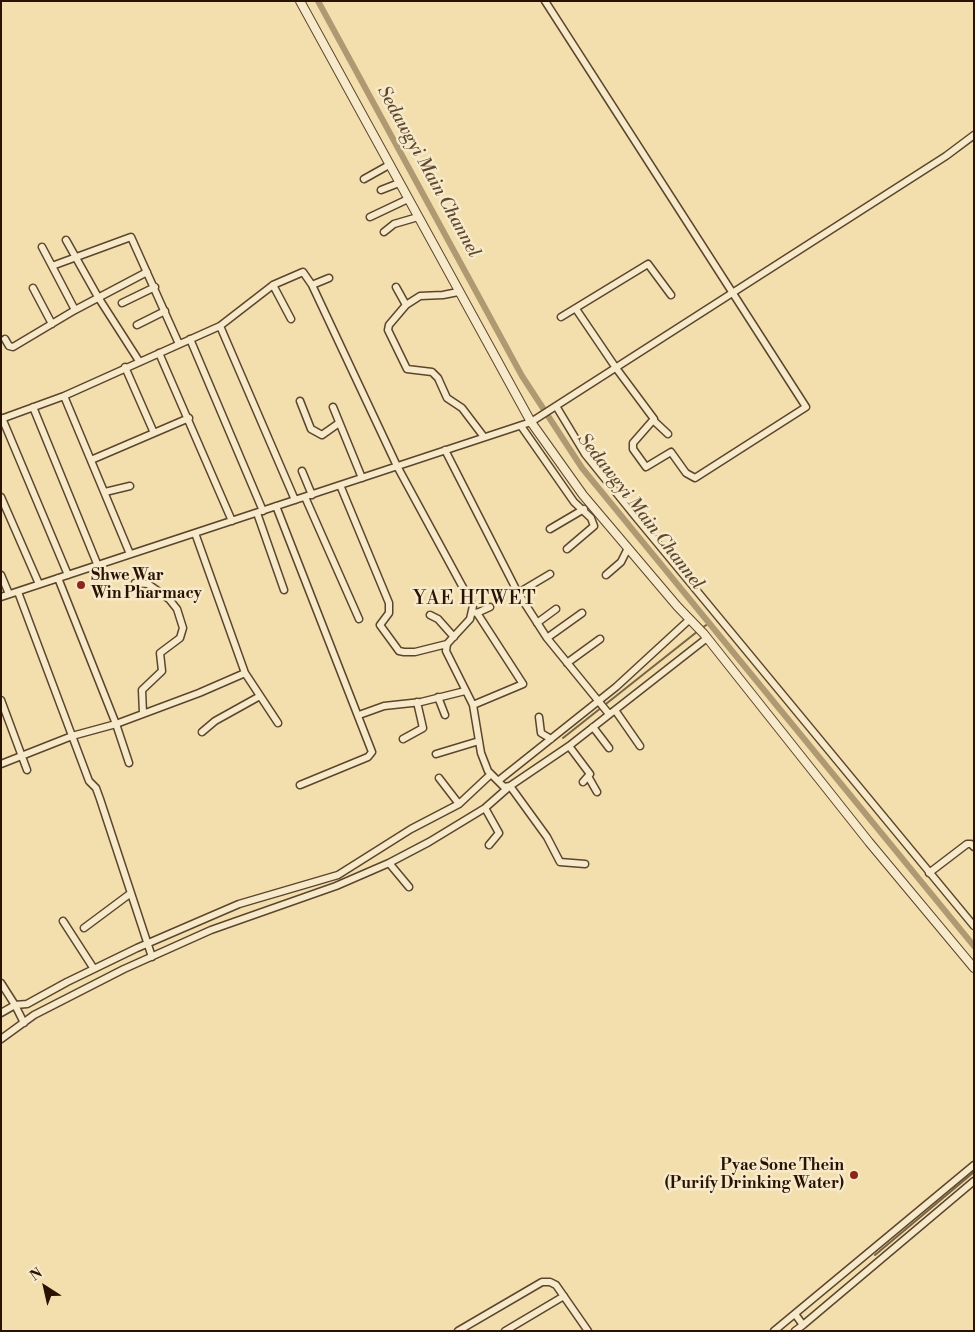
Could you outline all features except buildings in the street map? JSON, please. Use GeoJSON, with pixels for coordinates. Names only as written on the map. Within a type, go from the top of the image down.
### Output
{"type":"FeatureCollection","features":[{"type":"Feature","properties":{"kind":"street"},"geometry":{"type":"LineString","coordinates":[[300,1],[458,292],[534,420],[583,495],[706,636],[974,968]]}},
{"type":"Feature","properties":{"kind":"street"},"geometry":{"type":"LineString","coordinates":[[545,1],[806,407],[694,478],[686,472],[671,452],[648,467],[633,449],[632,443],[653,420]]}},
{"type":"Feature","properties":{"kind":"street"},"geometry":{"type":"LineString","coordinates":[[1,597],[521,426],[534,420],[946,156],[974,135]]}},
{"type":"Feature","properties":{"kind":"street"},"geometry":{"type":"LineString","coordinates":[[364,179],[390,166]]}},
{"type":"Feature","properties":{"kind":"street"},"geometry":{"type":"LineString","coordinates":[[381,190],[399,183]]}},
{"type":"Feature","properties":{"kind":"street"},"geometry":{"type":"LineString","coordinates":[[370,217],[408,199]]}},
{"type":"Feature","properties":{"kind":"street"},"geometry":{"type":"LineString","coordinates":[[384,232],[394,224],[418,217]]}},
{"type":"Feature","properties":{"kind":"street"},"geometry":{"type":"LineString","coordinates":[[52,266],[131,238],[155,287],[179,344]]}},
{"type":"Feature","properties":{"kind":"street"},"geometry":{"type":"LineString","coordinates":[[66,240],[98,297],[139,362]]}},
{"type":"Feature","properties":{"kind":"street"},"geometry":{"type":"LineString","coordinates":[[42,247],[75,310]]}},
{"type":"Feature","properties":{"kind":"street"},"geometry":{"type":"LineString","coordinates":[[561,317],[648,264],[671,295]]}},
{"type":"Feature","properties":{"kind":"street"},"geometry":{"type":"LineString","coordinates":[[5,339],[9,346],[13,347],[98,297],[147,272]]}},
{"type":"Feature","properties":{"kind":"street"},"geometry":{"type":"LineString","coordinates":[[68,575],[2,419],[64,396],[220,326],[273,285],[302,272],[312,285],[397,466],[475,612],[523,684],[473,705]]}},
{"type":"Feature","properties":{"kind":"street"},"geometry":{"type":"LineString","coordinates":[[312,285],[329,278]]}},
{"type":"Feature","properties":{"kind":"street"},"geometry":{"type":"LineString","coordinates":[[273,285],[291,319]]}},
{"type":"Feature","properties":{"kind":"street"},"geometry":{"type":"LineString","coordinates":[[122,303],[155,287]]}},
{"type":"Feature","properties":{"kind":"street"},"geometry":{"type":"LineString","coordinates":[[396,287],[406,305]]}},
{"type":"Feature","properties":{"kind":"street"},"geometry":{"type":"LineString","coordinates":[[32,288],[52,324]]}},
{"type":"Feature","properties":{"kind":"street"},"geometry":{"type":"LineString","coordinates":[[458,292],[420,296],[406,305],[389,325],[388,330],[407,369],[432,372],[438,378],[447,398],[462,408],[484,437]]}},
{"type":"Feature","properties":{"kind":"street"},"geometry":{"type":"LineString","coordinates":[[576,309],[653,420],[668,434]]}},
{"type":"Feature","properties":{"kind":"street"},"geometry":{"type":"LineString","coordinates":[[138,325],[165,311]]}},
{"type":"Feature","properties":{"kind":"street"},"geometry":{"type":"LineString","coordinates":[[220,326],[295,500]]}},
{"type":"Feature","properties":{"kind":"street"},"geometry":{"type":"LineString","coordinates":[[190,339],[260,512],[284,590]]}},
{"type":"Feature","properties":{"kind":"street"},"geometry":{"type":"LineString","coordinates":[[159,353],[189,418],[232,521]]}},
{"type":"Feature","properties":{"kind":"street"},"geometry":{"type":"LineString","coordinates":[[125,368],[154,433]]}},
{"type":"Feature","properties":{"kind":"street"},"geometry":{"type":"LineString","coordinates":[[64,396],[130,554]]}},
{"type":"Feature","properties":{"kind":"street"},"geometry":{"type":"LineString","coordinates":[[300,401],[311,429],[322,435],[340,424]]}},
{"type":"Feature","properties":{"kind":"street"},"geometry":{"type":"LineString","coordinates":[[33,407],[98,566]]}},
{"type":"Feature","properties":{"kind":"street"},"geometry":{"type":"LineString","coordinates":[[333,407],[362,478]]}},
{"type":"Feature","properties":{"kind":"street"},"geometry":{"type":"LineString","coordinates":[[555,407],[585,454],[629,509],[974,926]]}},
{"type":"Feature","properties":{"kind":"street"},"geometry":{"type":"LineString","coordinates":[[91,460],[189,418]]}},
{"type":"Feature","properties":{"kind":"street"},"geometry":{"type":"LineString","coordinates":[[521,426],[574,502],[584,509],[594,526],[567,549]]}},
{"type":"Feature","properties":{"kind":"street"},"geometry":{"type":"LineString","coordinates":[[445,450],[518,593],[537,623],[600,703],[640,746]]}},
{"type":"Feature","properties":{"kind":"street"},"geometry":{"type":"LineString","coordinates":[[302,471],[309,496],[359,619]]}},
{"type":"Feature","properties":{"kind":"street"},"geometry":{"type":"LineString","coordinates":[[340,485],[389,603],[388,613],[380,625],[399,651],[415,652],[445,644],[454,637],[475,612],[490,607]]}},
{"type":"Feature","properties":{"kind":"street"},"geometry":{"type":"LineString","coordinates":[[105,492],[130,486]]}},
{"type":"Feature","properties":{"kind":"street"},"geometry":{"type":"LineString","coordinates":[[574,502],[583,495]]}},
{"type":"Feature","properties":{"kind":"street"},"geometry":{"type":"LineString","coordinates":[[1,497],[39,584]]}},
{"type":"Feature","properties":{"kind":"street"},"geometry":{"type":"LineString","coordinates":[[276,506],[372,752],[371,755],[300,785]]}},
{"type":"Feature","properties":{"kind":"street"},"geometry":{"type":"LineString","coordinates":[[550,529],[584,509]]}},
{"type":"Feature","properties":{"kind":"street"},"geometry":{"type":"LineString","coordinates":[[195,533],[245,673],[278,723]]}},
{"type":"Feature","properties":{"kind":"street"},"geometry":{"type":"LineString","coordinates":[[606,575],[621,562],[628,548]]}},
{"type":"Feature","properties":{"kind":"street"},"geometry":{"type":"LineString","coordinates":[[518,593],[550,574]]}},
{"type":"Feature","properties":{"kind":"street"},"geometry":{"type":"LineString","coordinates":[[1,575],[9,594]]}},
{"type":"Feature","properties":{"kind":"street"},"geometry":{"type":"LineString","coordinates":[[58,578],[116,724],[128,763]]}},
{"type":"Feature","properties":{"kind":"street"},"geometry":{"type":"LineString","coordinates":[[135,583],[148,584],[169,599],[177,609],[183,628],[180,638],[160,653],[162,671],[142,690],[140,696],[143,713]]}},
{"type":"Feature","properties":{"kind":"street"},"geometry":{"type":"LineString","coordinates":[[18,592],[89,781],[96,788],[152,957]]}},
{"type":"Feature","properties":{"kind":"street"},"geometry":{"type":"LineString","coordinates":[[537,623],[556,609]]}},
{"type":"Feature","properties":{"kind":"street"},"geometry":{"type":"LineString","coordinates":[[547,638],[582,613]]}},
{"type":"Feature","properties":{"kind":"street"},"geometry":{"type":"LineString","coordinates":[[430,615],[438,619],[454,637]]}},
{"type":"Feature","properties":{"kind":"street"},"geometry":{"type":"LineString","coordinates":[[1,1039],[34,1015],[152,957],[211,930],[336,886],[389,863],[429,842],[485,808],[503,784],[551,739],[600,703],[690,619]]}},
{"type":"Feature","properties":{"kind":"street"},"geometry":{"type":"LineString","coordinates":[[503,784],[569,746],[706,636]]}},
{"type":"Feature","properties":{"kind":"street"},"geometry":{"type":"LineString","coordinates":[[567,663],[600,639]]}},
{"type":"Feature","properties":{"kind":"street"},"geometry":{"type":"LineString","coordinates":[[432,641],[445,644]]}},
{"type":"Feature","properties":{"kind":"street"},"geometry":{"type":"LineString","coordinates":[[445,644],[447,656],[473,705],[479,741],[485,764],[491,774],[503,784],[547,837],[560,862],[585,864]]}},
{"type":"Feature","properties":{"kind":"street"},"geometry":{"type":"LineString","coordinates":[[1,764],[72,736],[116,724],[199,693],[245,673]]}},
{"type":"Feature","properties":{"kind":"street"},"geometry":{"type":"LineString","coordinates":[[359,715],[384,706],[417,702],[465,691]]}},
{"type":"Feature","properties":{"kind":"street"},"geometry":{"type":"LineString","coordinates":[[202,732],[215,721],[260,696]]}},
{"type":"Feature","properties":{"kind":"street"},"geometry":{"type":"LineString","coordinates":[[438,697],[445,715]]}},
{"type":"Feature","properties":{"kind":"street"},"geometry":{"type":"LineString","coordinates":[[1,700],[27,770]]}},
{"type":"Feature","properties":{"kind":"street"},"geometry":{"type":"LineString","coordinates":[[403,739],[423,728],[417,702]]}},
{"type":"Feature","properties":{"kind":"street"},"geometry":{"type":"LineString","coordinates":[[540,717],[541,733],[551,739]]}},
{"type":"Feature","properties":{"kind":"street"},"geometry":{"type":"LineString","coordinates":[[593,727],[609,748]]}},
{"type":"Feature","properties":{"kind":"street"},"geometry":{"type":"LineString","coordinates":[[436,754],[479,741]]}},
{"type":"Feature","properties":{"kind":"street"},"geometry":{"type":"LineString","coordinates":[[569,746],[590,774],[586,780],[597,792]]}},
{"type":"Feature","properties":{"kind":"street"},"geometry":{"type":"LineString","coordinates":[[1,1013],[27,1004],[147,944],[239,904],[338,875],[411,829],[459,804],[491,774]]}},
{"type":"Feature","properties":{"kind":"street"},"geometry":{"type":"LineString","coordinates":[[439,778],[459,804]]}},
{"type":"Feature","properties":{"kind":"street"},"geometry":{"type":"LineString","coordinates":[[485,808],[499,833],[489,846]]}},
{"type":"Feature","properties":{"kind":"street"},"geometry":{"type":"LineString","coordinates":[[929,873],[967,844],[971,844],[974,847]]}},
{"type":"Feature","properties":{"kind":"street"},"geometry":{"type":"LineString","coordinates":[[389,863],[409,887]]}},
{"type":"Feature","properties":{"kind":"street"},"geometry":{"type":"LineString","coordinates":[[84,928],[130,893]]}},
{"type":"Feature","properties":{"kind":"street"},"geometry":{"type":"LineString","coordinates":[[264,897],[266,910]]}},
{"type":"Feature","properties":{"kind":"street"},"geometry":{"type":"LineString","coordinates":[[63,921],[94,969]]}},
{"type":"Feature","properties":{"kind":"street"},"geometry":{"type":"LineString","coordinates":[[1,983],[24,1021]]}},
{"type":"Feature","properties":{"kind":"street"},"geometry":{"type":"LineString","coordinates":[[774,1331],[799,1320],[870,1260],[974,1165]]}},
{"type":"Feature","properties":{"kind":"street"},"geometry":{"type":"LineString","coordinates":[[795,1331],[799,1320],[870,1260],[974,1181]]}},
{"type":"Feature","properties":{"kind":"street"},"geometry":{"type":"LineString","coordinates":[[458,1331],[542,1282],[556,1285],[588,1331]]}},
{"type":"Feature","properties":{"kind":"street"},"geometry":{"type":"LineString","coordinates":[[505,1331],[564,1296]]}},
{"type":"Feature","properties":{"kind":"waterway","name":"Sedawgyi Main Channel"},"geometry":{"type":"LineString","coordinates":[[318,1],[522,376],[582,468],[974,946]]}},
{"type":"Feature","properties":{"kind":"waterway"},"geometry":{"type":"LineString","coordinates":[[702,628],[709,623]]}},
{"type":"Feature","properties":{"kind":"waterway"},"geometry":{"type":"LineString","coordinates":[[563,738],[698,631]]}},
{"type":"Feature","properties":{"kind":"waterway"},"geometry":{"type":"LineString","coordinates":[[875,1255],[974,1172]]}},
{"type":"Feature","properties":{"kind":"place","name":"Shwe War Win Pharmacy"},"geometry":{"type":"Point","coordinates":[81,585]}},
{"type":"Feature","properties":{"kind":"place","name":"Pyae Sone Thein (Purify Drinking Water)"},"geometry":{"type":"Point","coordinates":[854,1175]}},
{"type":"Feature","properties":{"kind":"district","name":"YAE HTWET"},"geometry":{"type":"Point","coordinates":[475,599]}}]}
